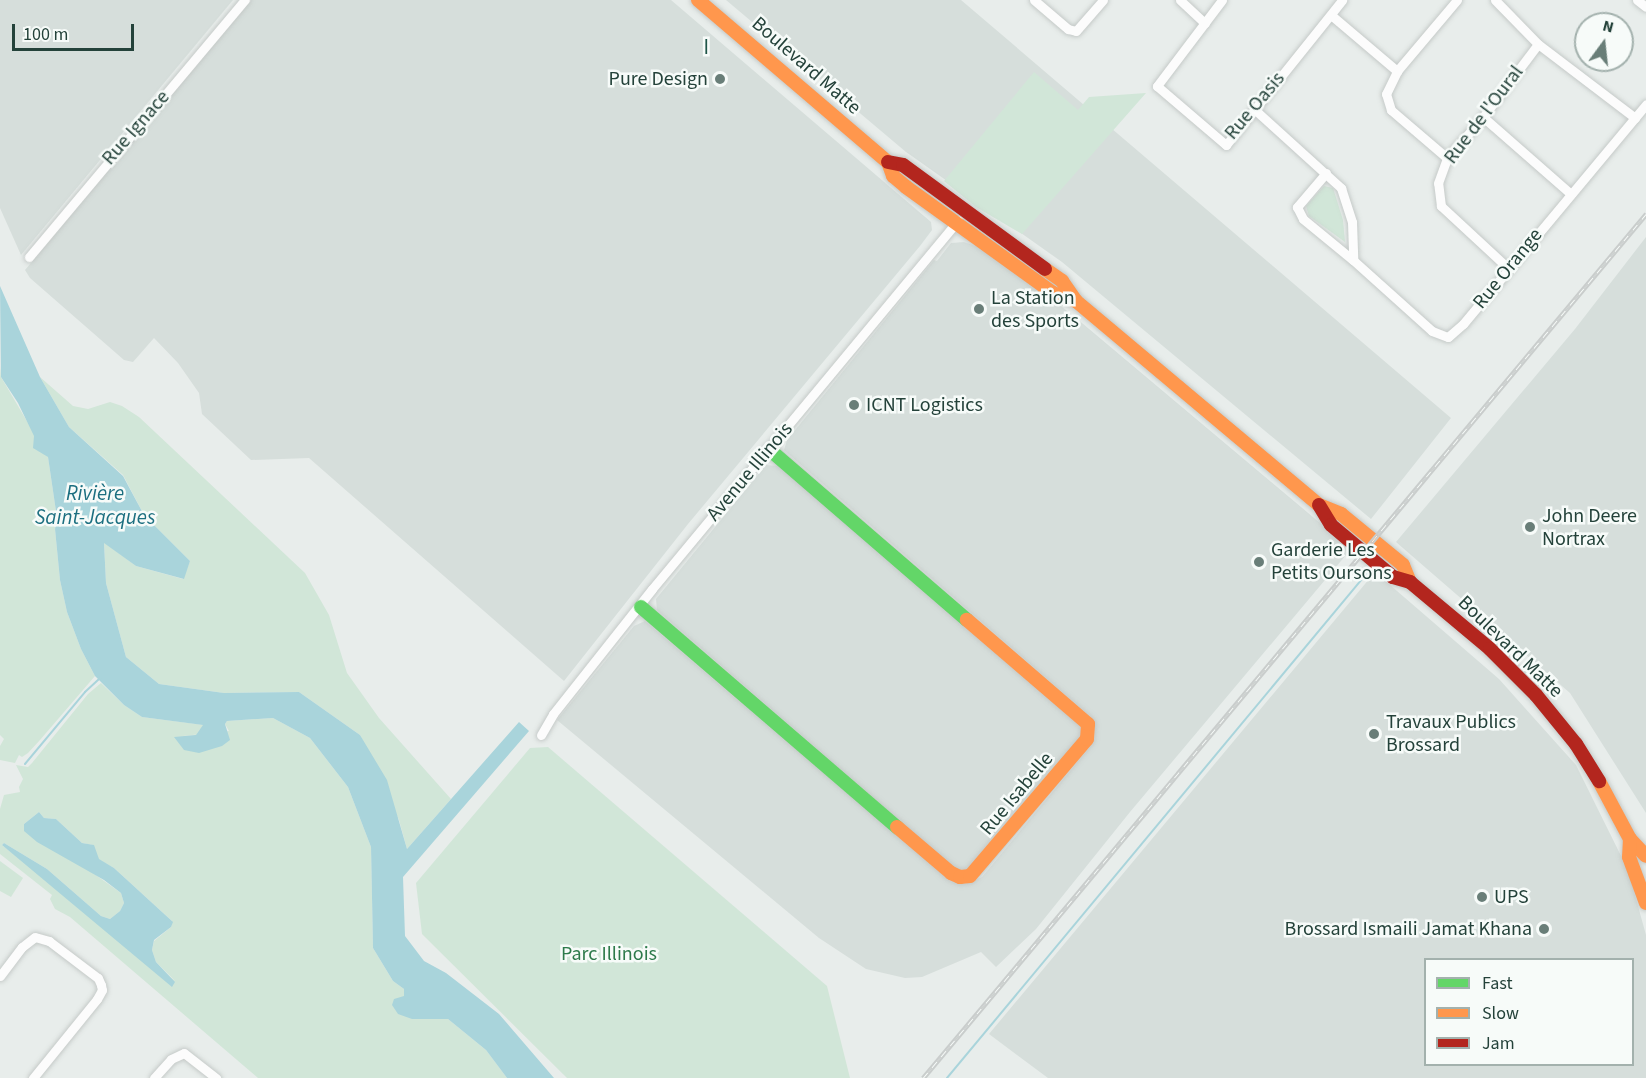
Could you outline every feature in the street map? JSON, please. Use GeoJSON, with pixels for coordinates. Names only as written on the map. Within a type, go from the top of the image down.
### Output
{"type":"FeatureCollection","features":[{"type":"Feature","properties":{"kind":"main road","name":"Boulevard Matte"},"geometry":{"type":"LineString","coordinates":[[698,0],[888,162],[903,165],[964,212],[1062,281],[1076,301],[1319,505],[1341,514],[1403,565],[1410,582],[1500,658],[1543,703],[1596,775],[1630,840],[1646,856]]}},
{"type":"Feature","properties":{"kind":"main road","name":"Boulevard Matte"},"geometry":{"type":"LineString","coordinates":[[888,162],[893,176],[955,224],[1053,293],[1076,301]]}},
{"type":"Feature","properties":{"kind":"main road","name":"Rue Isabelle"},"geometry":{"type":"LineString","coordinates":[[641,607],[951,873],[960,877],[970,876],[977,871],[1087,740],[1088,724],[770,450]]}},
{"type":"Feature","properties":{"kind":"main road","name":"Boulevard Matte"},"geometry":{"type":"LineString","coordinates":[[1630,840],[1629,857],[1646,903]]}},
{"type":"Feature","properties":{"kind":"street","name":"Rue Ignace"},"geometry":{"type":"LineString","coordinates":[[29,257],[245,0]]}},
{"type":"Feature","properties":{"kind":"street"},"geometry":{"type":"LineString","coordinates":[[1034,0],[1068,28],[1076,31],[1082,27],[1103,0]]}},
{"type":"Feature","properties":{"kind":"street"},"geometry":{"type":"LineString","coordinates":[[1180,0],[1205,23],[1222,0]]}},
{"type":"Feature","properties":{"kind":"street","name":"Rue Oasis"},"geometry":{"type":"LineString","coordinates":[[1205,23],[1157,86],[1226,145],[1342,0]]}},
{"type":"Feature","properties":{"kind":"street"},"geometry":{"type":"LineString","coordinates":[[1447,158],[1391,110],[1386,94],[1397,71],[1457,0]]}},
{"type":"Feature","properties":{"kind":"street"},"geometry":{"type":"LineString","coordinates":[[1495,0],[1538,44],[1635,118]]}},
{"type":"Feature","properties":{"kind":"street"},"geometry":{"type":"LineString","coordinates":[[1637,0],[1646,7]]}},
{"type":"Feature","properties":{"kind":"street"},"geometry":{"type":"LineString","coordinates":[[1332,15],[1397,71]]}},
{"type":"Feature","properties":{"kind":"street","name":"Rue de l'Oural"},"geometry":{"type":"LineString","coordinates":[[1509,269],[1441,206],[1438,183],[1447,158],[1538,44]]}},
{"type":"Feature","properties":{"kind":"street","name":"Rue Orange"},"geometry":{"type":"LineString","coordinates":[[1326,173],[1297,207],[1304,219],[1432,331],[1448,338],[1463,324],[1646,104]]}},
{"type":"Feature","properties":{"kind":"street"},"geometry":{"type":"LineString","coordinates":[[1254,109],[1341,188],[1352,222],[1353,260]]}},
{"type":"Feature","properties":{"kind":"street"},"geometry":{"type":"LineString","coordinates":[[1482,117],[1571,194]]}},
{"type":"Feature","properties":{"kind":"street","name":"Avenue Illinois"},"geometry":{"type":"LineString","coordinates":[[541,735],[553,714],[690,543],[770,450],[964,212]]}},
{"type":"Feature","properties":{"kind":"street"},"geometry":{"type":"LineString","coordinates":[[0,976],[28,940],[35,937],[49,941],[98,978],[101,985],[102,990],[97,999],[33,1078]]}},
{"type":"Feature","properties":{"kind":"street"},"geometry":{"type":"LineString","coordinates":[[154,1078],[171,1059],[184,1053],[216,1078]]}},
{"type":"Feature","properties":{"kind":"shaded area"},"geometry":{"type":"Polygon","coordinates":[[[0,0],[233,0],[21,255],[0,208],[0,0]]]}},
{"type":"Feature","properties":{"kind":"shaded area"},"geometry":{"type":"Polygon","coordinates":[[[251,0],[671,0],[931,222],[932,230],[920,246],[688,524],[564,681],[309,458],[251,460],[202,414],[199,393],[178,363],[154,338],[133,362],[124,360],[30,278],[25,270],[251,0]]]}},
{"type":"Feature","properties":{"kind":"shaded area"},"geometry":{"type":"Polygon","coordinates":[[[726,0],[961,0],[1451,418],[1371,519],[1062,262],[906,152],[726,0]]]}},
{"type":"Feature","properties":{"kind":"shaded area"},"geometry":{"type":"Polygon","coordinates":[[[1646,237],[1646,813],[1570,693],[1396,542],[1575,329],[1646,237]]]}},
{"type":"Feature","properties":{"kind":"shaded area"},"geometry":{"type":"Polygon","coordinates":[[[964,242],[981,248],[1024,277],[1076,318],[1351,549],[1130,812],[1036,929],[996,967],[981,952],[922,977],[905,978],[866,969],[819,938],[557,720],[634,626],[645,621],[950,881],[966,884],[982,877],[1090,747],[1095,738],[1095,729],[1090,716],[784,450],[787,440],[934,260],[937,261],[951,243],[964,242]]]}},
{"type":"Feature","properties":{"kind":"shaded area"},"geometry":{"type":"Polygon","coordinates":[[[766,465],[778,466],[1080,726],[1080,737],[968,870],[957,869],[942,857],[657,610],[656,599],[766,465]]]}},
{"type":"Feature","properties":{"kind":"shaded area"},"geometry":{"type":"Polygon","coordinates":[[[1375,572],[1499,679],[1576,765],[1628,870],[1646,935],[1646,1078],[1048,1078],[989,1034],[1375,572]]]}},
{"type":"Feature","properties":{"kind":"green space"},"geometry":{"type":"Polygon","coordinates":[[[1034,72],[1078,110],[1089,97],[1146,93],[1022,234],[976,207],[944,181],[1034,72]]]}},
{"type":"Feature","properties":{"kind":"green space"},"geometry":{"type":"Polygon","coordinates":[[[1324,186],[1333,188],[1343,220],[1345,242],[1309,216],[1306,206],[1324,186]]]}},
{"type":"Feature","properties":{"kind":"green space"},"geometry":{"type":"Polygon","coordinates":[[[0,366],[1,377],[48,457],[57,518],[55,529],[60,580],[67,612],[81,649],[95,676],[40,740],[28,753],[22,757],[19,755],[15,763],[0,760],[0,746],[4,739],[0,735],[0,366]]]}},
{"type":"Feature","properties":{"kind":"green space"},"geometry":{"type":"Polygon","coordinates":[[[40,377],[73,406],[88,409],[110,402],[122,406],[139,417],[305,573],[329,615],[347,673],[379,718],[451,799],[407,849],[399,820],[360,735],[299,692],[224,693],[159,684],[126,657],[106,583],[104,542],[136,566],[183,579],[190,561],[144,515],[123,475],[69,427],[40,377]]]}},
{"type":"Feature","properties":{"kind":"green space"},"geometry":{"type":"Polygon","coordinates":[[[101,683],[124,705],[142,717],[204,725],[196,735],[229,731],[225,724],[227,721],[273,718],[310,738],[348,787],[371,847],[373,948],[393,981],[404,989],[412,1019],[448,1019],[486,1050],[507,1078],[258,1078],[70,917],[55,909],[50,899],[52,895],[0,854],[0,809],[4,795],[20,792],[19,787],[23,779],[16,765],[28,767],[88,694],[101,683]],[[39,812],[24,824],[121,893],[124,903],[120,911],[110,919],[101,916],[47,869],[4,843],[2,845],[175,981],[156,962],[152,950],[154,941],[171,927],[172,921],[114,868],[98,859],[93,845],[82,843],[56,819],[44,818],[39,812]]]}},
{"type":"Feature","properties":{"kind":"green space","name":"Parc Illinois"},"geometry":{"type":"Polygon","coordinates":[[[548,747],[827,986],[850,1078],[567,1078],[422,934],[416,883],[530,748],[548,747]]]}},
{"type":"Feature","properties":{"kind":"green space"},"geometry":{"type":"Polygon","coordinates":[[[0,861],[23,878],[11,897],[0,891],[0,861]]]}},
{"type":"Feature","properties":{"kind":"water","name":"Rivière Saint-Jacques"},"geometry":{"type":"Polygon","coordinates":[[[0,286],[40,377],[69,427],[123,476],[144,515],[190,561],[184,579],[136,566],[104,543],[106,583],[126,657],[159,684],[224,693],[299,692],[360,735],[387,780],[407,849],[519,722],[529,731],[403,877],[405,936],[424,961],[446,973],[499,1014],[554,1078],[507,1078],[486,1050],[448,1019],[412,1019],[398,1014],[392,1005],[394,999],[404,996],[404,989],[393,981],[373,948],[371,847],[348,787],[310,738],[273,718],[227,721],[225,724],[230,740],[222,746],[199,753],[184,750],[174,737],[196,735],[203,725],[142,717],[124,705],[95,676],[81,649],[67,612],[60,580],[55,529],[57,518],[48,457],[33,448],[34,436],[18,403],[1,377],[0,286]]]}},
{"type":"Feature","properties":{"kind":"water"},"geometry":{"type":"Polygon","coordinates":[[[39,812],[44,818],[56,819],[82,843],[94,845],[99,859],[114,868],[173,922],[171,927],[154,940],[152,950],[156,962],[175,982],[172,987],[2,845],[4,843],[47,869],[101,916],[110,919],[120,911],[124,903],[121,893],[104,880],[37,842],[24,831],[24,824],[39,812]]]}},
{"type":"Feature","properties":{"kind":"waterway"},"geometry":{"type":"LineString","coordinates":[[947,1078],[1367,573]]}},
{"type":"Feature","properties":{"kind":"waterway"},"geometry":{"type":"LineString","coordinates":[[25,764],[85,692],[100,678]]}},
{"type":"Feature","properties":{"kind":"railway"},"geometry":{"type":"LineString","coordinates":[[923,1078],[1646,214]]}},
{"type":"Feature","properties":{"kind":"traffic: fast"},"geometry":{"type":"LineString","coordinates":[[770,450],[967,620]]}},
{"type":"Feature","properties":{"kind":"traffic: fast"},"geometry":{"type":"LineString","coordinates":[[641,607],[897,827]]}},
{"type":"Feature","properties":{"kind":"traffic: slow"},"geometry":{"type":"LineString","coordinates":[[698,0],[888,162],[893,176],[906,187],[1053,293],[1076,301]]}},
{"type":"Feature","properties":{"kind":"traffic: slow"},"geometry":{"type":"LineString","coordinates":[[1045,269],[1062,281],[1076,301],[1319,505],[1341,514],[1403,565],[1410,582]]}},
{"type":"Feature","properties":{"kind":"traffic: slow"},"geometry":{"type":"LineString","coordinates":[[897,827],[951,873],[960,877],[970,876],[1087,739],[1088,724],[967,620]]}},
{"type":"Feature","properties":{"kind":"traffic: slow"},"geometry":{"type":"LineString","coordinates":[[1599,781],[1630,839],[1646,856]]}},
{"type":"Feature","properties":{"kind":"traffic: slow"},"geometry":{"type":"LineString","coordinates":[[1630,839],[1629,857],[1646,903]]}},
{"type":"Feature","properties":{"kind":"traffic: jam"},"geometry":{"type":"LineString","coordinates":[[888,162],[903,165],[1045,269]]}},
{"type":"Feature","properties":{"kind":"traffic: jam"},"geometry":{"type":"LineString","coordinates":[[1319,505],[1331,525],[1393,577],[1410,582],[1490,649],[1536,695],[1576,744],[1599,781]]}},
{"type":"Feature","properties":{"kind":"place","name":"Pure Design"},"geometry":{"type":"Point","coordinates":[720,79]}},
{"type":"Feature","properties":{"kind":"place","name":"La Station des Sports"},"geometry":{"type":"Point","coordinates":[979,309]}},
{"type":"Feature","properties":{"kind":"place","name":"ICNT Logistics"},"geometry":{"type":"Point","coordinates":[854,405]}},
{"type":"Feature","properties":{"kind":"place","name":"John Deere Nortrax"},"geometry":{"type":"Point","coordinates":[1530,527]}},
{"type":"Feature","properties":{"kind":"place","name":"Garderie Les Petits Oursons"},"geometry":{"type":"Point","coordinates":[1259,562]}},
{"type":"Feature","properties":{"kind":"place","name":"Travaux Publics Brossard"},"geometry":{"type":"Point","coordinates":[1374,734]}},
{"type":"Feature","properties":{"kind":"place","name":"UPS"},"geometry":{"type":"Point","coordinates":[1482,897]}},
{"type":"Feature","properties":{"kind":"place","name":"Brossard Ismaili Jamat Khana"},"geometry":{"type":"Point","coordinates":[1544,929]}},
{"type":"Feature","properties":{"kind":"district","name":"I"},"geometry":{"type":"Point","coordinates":[707,47]}}]}
